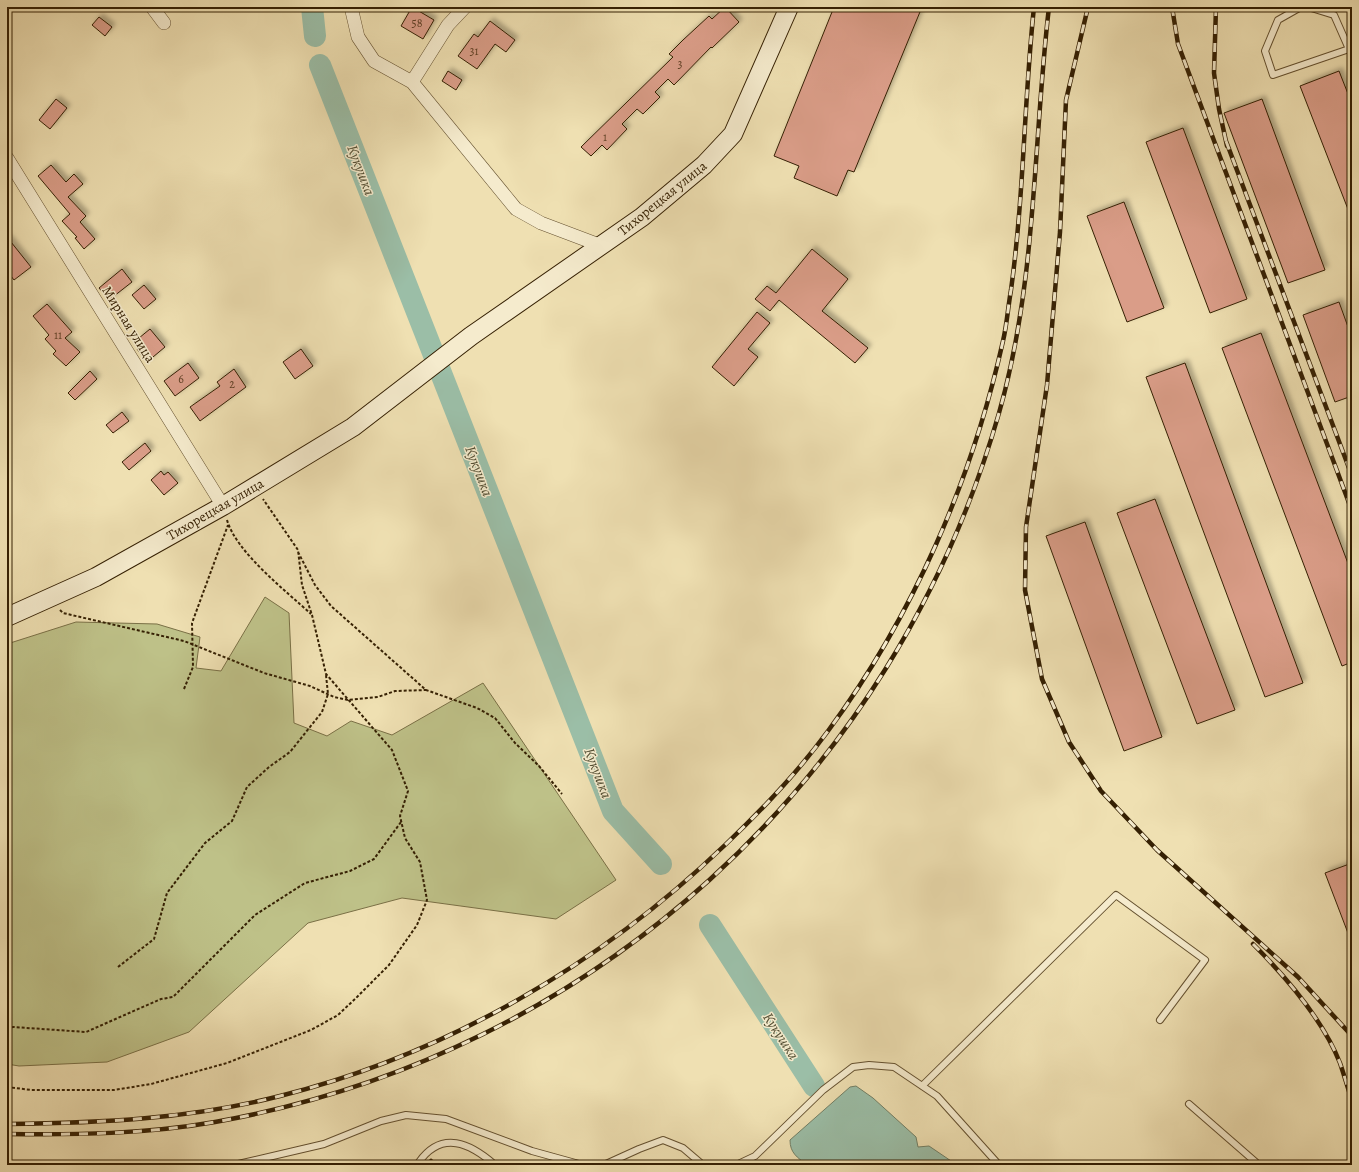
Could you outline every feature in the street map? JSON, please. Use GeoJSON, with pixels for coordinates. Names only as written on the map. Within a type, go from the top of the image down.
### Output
{"type":"FeatureCollection","features":[{"type":"Feature","properties":{"kind":"street"},"geometry":{"type":"LineString","coordinates":[[152,7],[164,23]]}},
{"type":"Feature","properties":{"kind":"street"},"geometry":{"type":"LineString","coordinates":[[351,7],[358,37],[374,61],[412,82],[516,209],[541,224],[602,246]]}},
{"type":"Feature","properties":{"kind":"street"},"geometry":{"type":"LineString","coordinates":[[412,82],[448,25],[465,7]]}},
{"type":"Feature","properties":{"kind":"street","name":"Тихорецкая улица"},"geometry":{"type":"LineString","coordinates":[[7,617],[96,577],[223,506],[353,427],[472,336],[642,217],[704,165],[733,134],[789,7]]}},
{"type":"Feature","properties":{"kind":"street","name":"Мирная улица"},"geometry":{"type":"LineString","coordinates":[[7,158],[223,506]]}},
{"type":"Feature","properties":{"kind":"lane"},"geometry":{"type":"LineString","coordinates":[[1301,7],[1278,20],[1265,51],[1273,75],[1351,49],[1334,15],[1308,7]]}},
{"type":"Feature","properties":{"kind":"lane"},"geometry":{"type":"LineString","coordinates":[[922,1086],[1116,895],[1205,960],[1160,1020]]}},
{"type":"Feature","properties":{"kind":"lane"},"geometry":{"type":"LineString","coordinates":[[736,1165],[755,1156],[823,1090],[853,1067],[869,1065],[894,1067],[937,1096],[1000,1165]]}},
{"type":"Feature","properties":{"kind":"lane"},"geometry":{"type":"LineString","coordinates":[[1189,1104],[1259,1165]]}},
{"type":"Feature","properties":{"kind":"lane"},"geometry":{"type":"LineString","coordinates":[[234,1165],[324,1144],[381,1121],[406,1115],[446,1119],[532,1151],[579,1164],[606,1164],[663,1140],[683,1148],[703,1165]]}},
{"type":"Feature","properties":{"kind":"lane"},"geometry":{"type":"LineString","coordinates":[[419,1165],[419,1162],[426,1153],[434,1146],[456,1142],[483,1155],[495,1165]]}},
{"type":"Feature","properties":{"kind":"path"},"geometry":{"type":"LineString","coordinates":[[254,487],[298,550],[315,585],[331,606],[426,690]]}},
{"type":"Feature","properties":{"kind":"path"},"geometry":{"type":"LineString","coordinates":[[223,506],[228,525],[240,544],[272,579],[312,615]]}},
{"type":"Feature","properties":{"kind":"path"},"geometry":{"type":"LineString","coordinates":[[184,689],[193,667],[192,623],[228,525]]}},
{"type":"Feature","properties":{"kind":"path"},"geometry":{"type":"LineString","coordinates":[[118,967],[154,939],[167,893],[205,843],[232,820],[247,787],[269,767],[290,752],[306,734],[322,712],[328,694],[326,674],[312,615],[302,585],[298,550]]}},
{"type":"Feature","properties":{"kind":"path"},"geometry":{"type":"LineString","coordinates":[[53,596],[62,613],[193,644],[264,673],[310,686],[328,694],[348,700],[378,697],[395,691],[426,690],[477,708],[495,718],[515,743],[539,766],[562,794]]}},
{"type":"Feature","properties":{"kind":"path"},"geometry":{"type":"LineString","coordinates":[[7,1087],[31,1090],[114,1090],[151,1084],[227,1063],[311,1030],[338,1015],[388,965],[417,925],[427,900],[420,862],[405,838],[401,822],[400,816],[408,791],[392,750],[326,674]]}},
{"type":"Feature","properties":{"kind":"path"},"geometry":{"type":"LineString","coordinates":[[7,1029],[13,1027],[86,1032],[161,999],[173,997],[255,915],[305,883],[350,871],[374,859],[401,822]]}},
{"type":"Feature","properties":{"kind":"green space"},"geometry":{"type":"Polygon","coordinates":[[[265,597],[289,613],[294,723],[327,736],[351,721],[392,735],[483,683],[616,880],[556,919],[402,898],[308,923],[189,1032],[107,1062],[19,1066],[7,1064],[7,644],[76,622],[157,624],[200,637],[196,668],[221,671],[265,597]]]}},
{"type":"Feature","properties":{"kind":"shaded area"},"geometry":{"type":"Polygon","coordinates":[[[856,1086],[873,1098],[916,1137],[918,1147],[929,1146],[957,1165],[807,1165],[793,1152],[790,1140],[850,1087],[856,1086]]]}},
{"type":"Feature","properties":{"kind":"building"},"geometry":{"type":"Polygon","coordinates":[[[412,7],[434,20],[423,39],[401,26],[412,7]]]}},
{"type":"Feature","properties":{"kind":"building"},"geometry":{"type":"Polygon","coordinates":[[[725,7],[739,22],[712,48],[711,47],[674,85],[668,79],[655,92],[660,97],[643,114],[637,109],[622,124],[627,129],[607,150],[602,145],[591,156],[581,147],[673,57],[669,54],[683,40],[709,16],[712,19],[725,7]]]}},
{"type":"Feature","properties":{"kind":"building"},"geometry":{"type":"Polygon","coordinates":[[[834,7],[922,7],[854,172],[848,170],[837,196],[794,178],[799,166],[774,156],[834,7]]]}},
{"type":"Feature","properties":{"kind":"building"},"geometry":{"type":"Polygon","coordinates":[[[99,17],[112,27],[105,36],[92,25],[99,17]]]}},
{"type":"Feature","properties":{"kind":"building"},"geometry":{"type":"Polygon","coordinates":[[[490,21],[515,40],[506,52],[495,44],[477,69],[458,56],[474,34],[478,37],[490,21]]]}},
{"type":"Feature","properties":{"kind":"building"},"geometry":{"type":"Polygon","coordinates":[[[448,71],[462,80],[456,90],[442,81],[448,71]]]}},
{"type":"Feature","properties":{"kind":"building"},"geometry":{"type":"Polygon","coordinates":[[[1339,71],[1352,104],[1351,217],[1300,86],[1339,71]]]}},
{"type":"Feature","properties":{"kind":"building"},"geometry":{"type":"Polygon","coordinates":[[[56,99],[67,108],[50,129],[39,120],[56,99]]]}},
{"type":"Feature","properties":{"kind":"building"},"geometry":{"type":"Polygon","coordinates":[[[1262,99],[1325,270],[1288,283],[1224,113],[1262,99]]]}},
{"type":"Feature","properties":{"kind":"building"},"geometry":{"type":"Polygon","coordinates":[[[1183,128],[1247,299],[1210,313],[1146,142],[1183,128]]]}},
{"type":"Feature","properties":{"kind":"building"},"geometry":{"type":"Polygon","coordinates":[[[51,165],[66,182],[74,174],[83,184],[68,197],[86,216],[80,222],[95,239],[84,249],[75,238],[77,237],[62,221],[70,214],[38,176],[51,165]]]}},
{"type":"Feature","properties":{"kind":"building"},"geometry":{"type":"Polygon","coordinates":[[[1124,202],[1164,308],[1127,322],[1087,216],[1124,202]]]}},
{"type":"Feature","properties":{"kind":"building"},"geometry":{"type":"Polygon","coordinates":[[[7,237],[31,267],[14,280],[7,271],[7,237]]]}},
{"type":"Feature","properties":{"kind":"building"},"geometry":{"type":"Polygon","coordinates":[[[812,249],[848,279],[822,311],[868,348],[855,363],[779,300],[770,311],[755,299],[767,286],[776,293],[812,249]]]}},
{"type":"Feature","properties":{"kind":"building"},"geometry":{"type":"Polygon","coordinates":[[[122,269],[132,282],[109,300],[99,288],[122,269]]]}},
{"type":"Feature","properties":{"kind":"building"},"geometry":{"type":"Polygon","coordinates":[[[144,285],[156,299],[144,309],[132,295],[144,285]]]}},
{"type":"Feature","properties":{"kind":"building"},"geometry":{"type":"Polygon","coordinates":[[[1339,302],[1352,338],[1352,396],[1335,402],[1303,315],[1339,302]]]}},
{"type":"Feature","properties":{"kind":"building"},"geometry":{"type":"Polygon","coordinates":[[[47,304],[72,332],[65,338],[80,352],[66,366],[53,354],[56,351],[45,339],[49,335],[33,316],[47,304]]]}},
{"type":"Feature","properties":{"kind":"building"},"geometry":{"type":"Polygon","coordinates":[[[757,312],[770,323],[748,349],[758,357],[734,386],[712,367],[757,312]]]}},
{"type":"Feature","properties":{"kind":"building"},"geometry":{"type":"Polygon","coordinates":[[[150,329],[165,347],[147,362],[137,349],[144,344],[139,338],[150,329]]]}},
{"type":"Feature","properties":{"kind":"building"},"geometry":{"type":"Polygon","coordinates":[[[1261,333],[1352,574],[1352,662],[1342,666],[1222,348],[1261,333]]]}},
{"type":"Feature","properties":{"kind":"building"},"geometry":{"type":"Polygon","coordinates":[[[301,349],[313,366],[295,379],[283,362],[301,349]]]}},
{"type":"Feature","properties":{"kind":"building"},"geometry":{"type":"Polygon","coordinates":[[[188,363],[199,378],[175,396],[164,381],[188,363]]]}},
{"type":"Feature","properties":{"kind":"building"},"geometry":{"type":"Polygon","coordinates":[[[1185,363],[1303,683],[1265,697],[1146,377],[1185,363]]]}},
{"type":"Feature","properties":{"kind":"building"},"geometry":{"type":"Polygon","coordinates":[[[234,369],[246,387],[200,421],[190,407],[220,386],[217,382],[234,369]]]}},
{"type":"Feature","properties":{"kind":"building"},"geometry":{"type":"Polygon","coordinates":[[[90,371],[97,379],[75,400],[68,393],[90,371]]]}},
{"type":"Feature","properties":{"kind":"building"},"geometry":{"type":"Polygon","coordinates":[[[122,412],[129,421],[113,433],[106,425],[122,412]]]}},
{"type":"Feature","properties":{"kind":"building"},"geometry":{"type":"Polygon","coordinates":[[[145,443],[151,451],[129,470],[122,462],[145,443]]]}},
{"type":"Feature","properties":{"kind":"building"},"geometry":{"type":"Polygon","coordinates":[[[161,471],[164,475],[168,472],[178,483],[164,495],[151,480],[161,471]]]}},
{"type":"Feature","properties":{"kind":"building"},"geometry":{"type":"Polygon","coordinates":[[[1155,499],[1235,710],[1197,724],[1117,513],[1155,499]]]}},
{"type":"Feature","properties":{"kind":"building"},"geometry":{"type":"Polygon","coordinates":[[[1085,522],[1162,737],[1124,751],[1046,536],[1085,522]]]}},
{"type":"Feature","properties":{"kind":"building"},"geometry":{"type":"Polygon","coordinates":[[[1352,863],[1352,941],[1351,941],[1325,873],[1352,863]]]}},
{"type":"Feature","properties":{"kind":"waterway","name":"Кукушка"},"geometry":{"type":"LineString","coordinates":[[312,7],[315,36]]}},
{"type":"Feature","properties":{"kind":"waterway","name":"Кукушка"},"geometry":{"type":"LineString","coordinates":[[320,65],[613,811],[661,864]]}},
{"type":"Feature","properties":{"kind":"waterway","name":"Кукушка"},"geometry":{"type":"LineString","coordinates":[[710,925],[814,1086]]}},
{"type":"Feature","properties":{"kind":"railway"},"geometry":{"type":"LineString","coordinates":[[7,1124],[111,1121],[179,1115],[212,1110],[280,1096],[342,1078],[403,1056],[461,1030],[519,999],[574,966],[627,929],[677,888],[725,845],[779,790],[828,731],[859,687],[887,641],[913,594],[936,545],[975,444],[990,393],[1006,328],[1019,219],[1034,7]]}},
{"type":"Feature","properties":{"kind":"railway"},"geometry":{"type":"LineString","coordinates":[[7,1134],[111,1133],[163,1129],[215,1122],[353,1087],[482,1035],[601,965],[709,880],[804,781],[885,669],[951,546],[999,413],[1021,313],[1032,211],[1049,7]]}},
{"type":"Feature","properties":{"kind":"railway"},"geometry":{"type":"LineString","coordinates":[[1088,7],[1066,100],[1060,232],[1047,385],[1026,527],[1025,590],[1042,679],[1069,742],[1101,791],[1157,850],[1298,977],[1352,1036]]}},
{"type":"Feature","properties":{"kind":"railway"},"geometry":{"type":"LineString","coordinates":[[1172,7],[1178,44],[1352,511]]}},
{"type":"Feature","properties":{"kind":"railway"},"geometry":{"type":"LineString","coordinates":[[1216,7],[1214,73],[1219,109],[1227,146]]}},
{"type":"Feature","properties":{"kind":"railway"},"geometry":{"type":"LineString","coordinates":[[1226,141],[1352,476]]}},
{"type":"Feature","properties":{"kind":"railway"},"geometry":{"type":"LineString","coordinates":[[1253,944],[1290,984],[1324,1031],[1340,1063],[1352,1101]]}},
{"type":"Feature","properties":{"kind":"railway"},"geometry":{"type":"LineString","coordinates":[[431,1161],[435,1165]]}}]}
